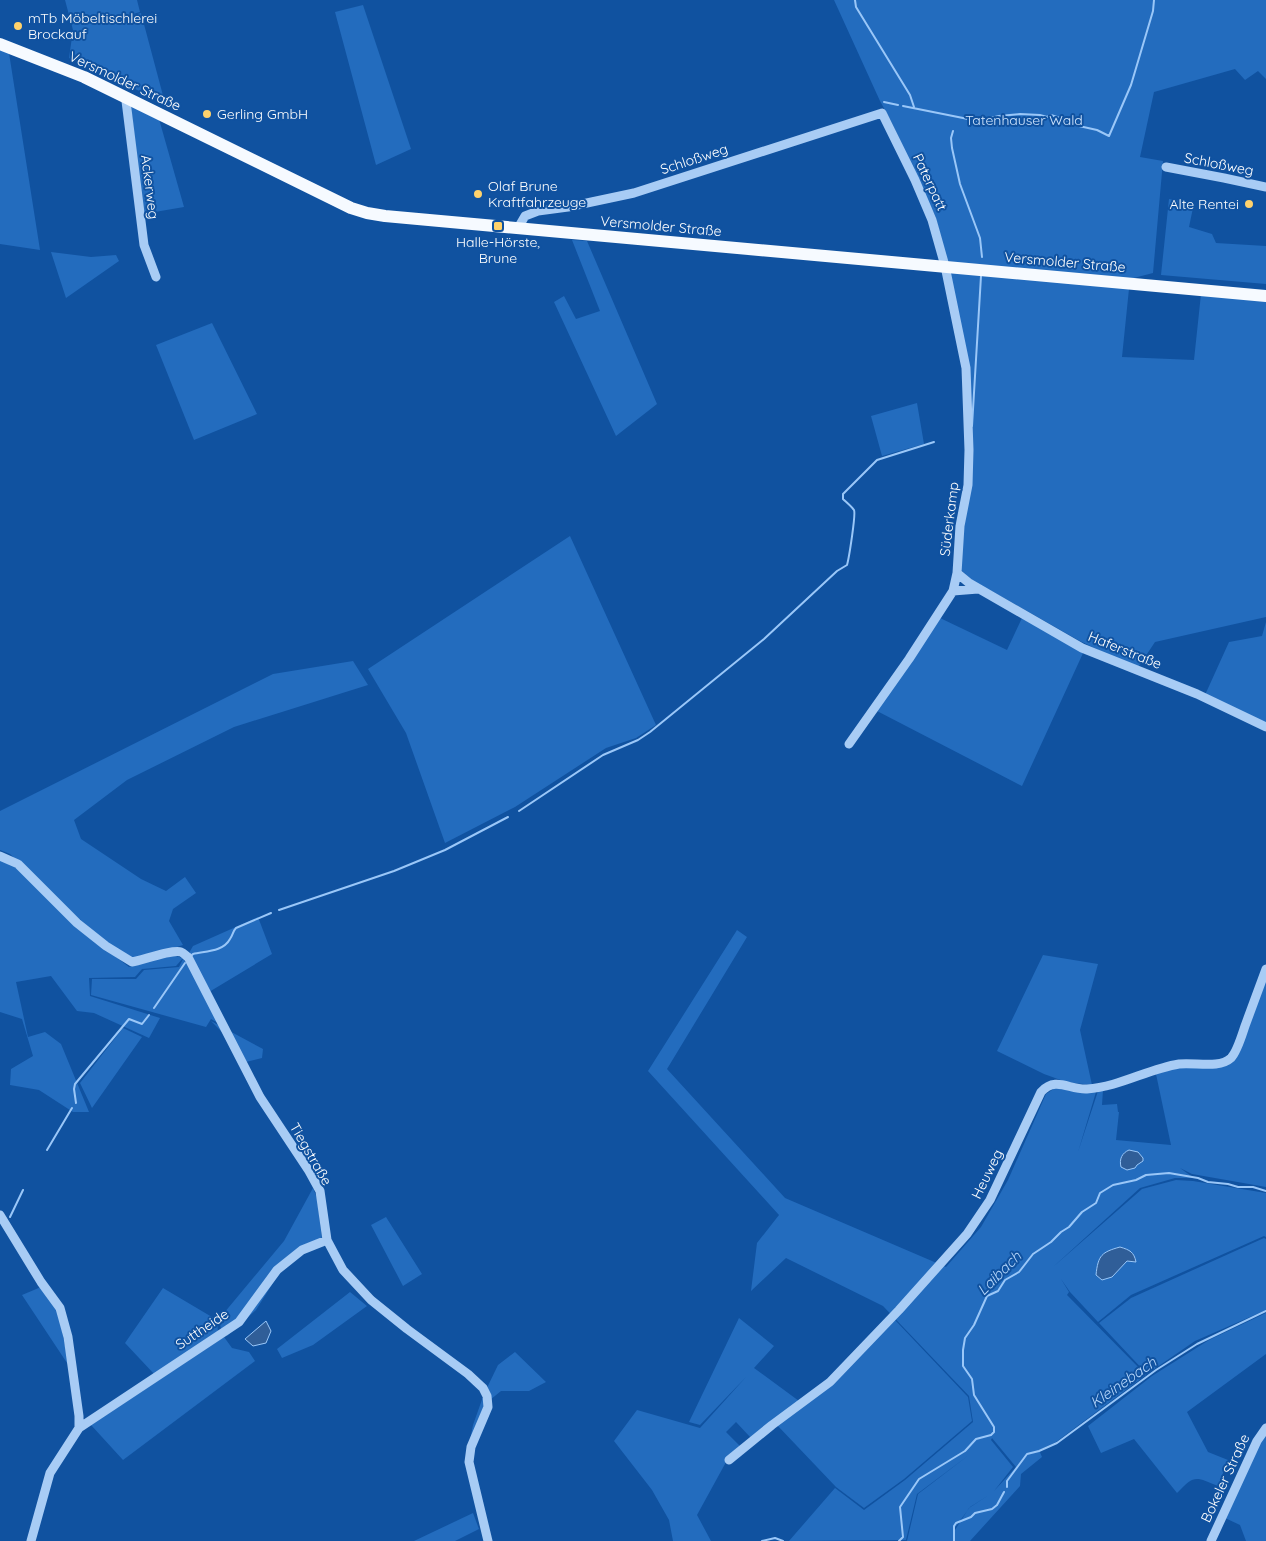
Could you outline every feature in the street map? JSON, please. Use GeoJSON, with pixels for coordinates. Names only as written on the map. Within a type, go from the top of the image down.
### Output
{"type":"FeatureCollection","features":[{"type":"Feature","properties":{"kind":"main road","name":"Versmolder Straße"},"geometry":{"type":"LineString","coordinates":[[0,44],[66,69],[351,208],[367,213],[1266,296]]}},
{"type":"Feature","properties":{"kind":"street","name":"Ackerweg"},"geometry":{"type":"LineString","coordinates":[[128,98],[126,102],[144,245],[156,278]]}},
{"type":"Feature","properties":{"kind":"street","name":"Schloßweg"},"geometry":{"type":"LineString","coordinates":[[518,228],[525,216],[538,211],[568,207],[634,193],[882,113]]}},
{"type":"Feature","properties":{"kind":"street","name":"Paterpatt"},"geometry":{"type":"LineString","coordinates":[[882,113],[915,180],[932,220],[945,266]]}},
{"type":"Feature","properties":{"kind":"street","name":"Schloßweg"},"geometry":{"type":"LineString","coordinates":[[1166,167],[1266,187]]}},
{"type":"Feature","properties":{"kind":"street","name":"Süderkamp"},"geometry":{"type":"LineString","coordinates":[[849,744],[909,659],[953,591],[957,572],[960,526],[968,485],[968,418],[966,368],[945,266]]}},
{"type":"Feature","properties":{"kind":"street","name":"Haferstraße"},"geometry":{"type":"LineString","coordinates":[[957,572],[978,589],[1082,648],[1197,694],[1266,727]]}},
{"type":"Feature","properties":{"kind":"street"},"geometry":{"type":"LineString","coordinates":[[953,591],[978,589]]}},
{"type":"Feature","properties":{"kind":"street","name":"Tiegstraße"},"geometry":{"type":"LineString","coordinates":[[0,856],[18,864],[77,923],[106,946],[132,962],[171,952],[181,952],[188,957],[260,1097],[320,1191],[327,1240],[343,1270],[371,1300],[407,1330],[468,1374],[483,1388],[487,1396],[488,1407],[471,1447],[469,1462],[488,1541]]}},
{"type":"Feature","properties":{"kind":"street","name":"Heuweg"},"geometry":{"type":"LineString","coordinates":[[729,1460],[830,1382],[899,1310],[967,1234],[990,1200],[1041,1092],[1048,1085],[1054,1084],[1085,1089],[1105,1087],[1165,1066],[1186,1063],[1217,1065],[1231,1058],[1239,1043],[1266,969]]}},
{"type":"Feature","properties":{"kind":"street"},"geometry":{"type":"LineString","coordinates":[[0,1216],[41,1282],[60,1308],[68,1337],[79,1428]]}},
{"type":"Feature","properties":{"kind":"street","name":"Suttheide"},"geometry":{"type":"LineString","coordinates":[[31,1541],[50,1473],[79,1428],[239,1322],[277,1270],[302,1250],[327,1240]]}},
{"type":"Feature","properties":{"kind":"street","name":"Bokeler Straße"},"geometry":{"type":"LineString","coordinates":[[1211,1541],[1256,1440],[1266,1428]]}},
{"type":"Feature","properties":{"kind":"green space"},"geometry":{"type":"Polygon","coordinates":[[[65,0],[137,0],[140,12],[106,22],[141,13],[165,103],[69,58],[73,30],[65,0]]]}},
{"type":"Feature","properties":{"kind":"green space","name":"Tatenhauser Wald"},"geometry":{"type":"Polygon","coordinates":[[[834,0],[1266,0],[1266,79],[1258,71],[1245,80],[1235,69],[1154,92],[1140,157],[1163,161],[1153,273],[1130,279],[1122,357],[1194,360],[1201,294],[1266,300],[1266,617],[1155,642],[1137,669],[1078,640],[990,590],[977,585],[960,569],[972,441],[950,275],[951,263],[946,259],[936,218],[834,0]]]}},
{"type":"Feature","properties":{"kind":"green space"},"geometry":{"type":"Polygon","coordinates":[[[363,5],[411,149],[376,165],[335,12],[363,5]]]}},
{"type":"Feature","properties":{"kind":"green space"},"geometry":{"type":"Polygon","coordinates":[[[0,50],[9,53],[40,250],[0,244],[0,50]]]}},
{"type":"Feature","properties":{"kind":"green space"},"geometry":{"type":"Polygon","coordinates":[[[131,106],[159,119],[184,207],[143,214],[131,106]]]}},
{"type":"Feature","properties":{"kind":"green space"},"geometry":{"type":"Polygon","coordinates":[[[1169,199],[1194,203],[1189,227],[1212,234],[1216,243],[1266,246],[1266,284],[1161,275],[1169,199]]]}},
{"type":"Feature","properties":{"kind":"green space"},"geometry":{"type":"Polygon","coordinates":[[[572,240],[587,241],[657,404],[616,436],[554,302],[564,296],[576,319],[600,311],[572,240]]]}},
{"type":"Feature","properties":{"kind":"green space"},"geometry":{"type":"Polygon","coordinates":[[[51,252],[91,257],[116,255],[119,261],[66,298],[51,252]]]}},
{"type":"Feature","properties":{"kind":"green space"},"geometry":{"type":"Polygon","coordinates":[[[212,323],[257,414],[194,440],[156,345],[212,323]]]}},
{"type":"Feature","properties":{"kind":"green space"},"geometry":{"type":"Polygon","coordinates":[[[917,403],[924,444],[882,456],[871,416],[917,403]]]}},
{"type":"Feature","properties":{"kind":"green space"},"geometry":{"type":"Polygon","coordinates":[[[570,536],[656,725],[636,738],[606,748],[515,807],[445,843],[406,733],[368,669],[570,536]]]}},
{"type":"Feature","properties":{"kind":"green space"},"geometry":{"type":"Polygon","coordinates":[[[940,618],[1007,650],[1022,618],[1084,651],[1022,786],[877,711],[940,618]]]}},
{"type":"Feature","properties":{"kind":"green space"},"geometry":{"type":"Polygon","coordinates":[[[1266,622],[1266,723],[1205,695],[1229,642],[1262,636],[1266,622]]]}},
{"type":"Feature","properties":{"kind":"green space"},"geometry":{"type":"Polygon","coordinates":[[[353,661],[368,685],[234,727],[127,780],[74,820],[81,839],[141,879],[166,891],[185,877],[196,893],[173,909],[169,921],[183,945],[133,960],[106,944],[10,854],[0,850],[0,811],[273,674],[353,661]]]}},
{"type":"Feature","properties":{"kind":"green space"},"geometry":{"type":"Polygon","coordinates":[[[0,856],[8,859],[76,926],[129,967],[172,955],[183,958],[176,966],[142,969],[135,977],[89,978],[90,996],[160,1018],[149,1038],[94,1013],[77,1011],[51,976],[16,982],[28,1037],[45,1032],[61,1044],[89,1112],[73,1112],[39,1090],[10,1085],[11,1069],[33,1056],[22,1019],[0,1012],[0,856]]]}},
{"type":"Feature","properties":{"kind":"green space"},"geometry":{"type":"Polygon","coordinates":[[[258,917],[272,954],[209,992],[189,953],[193,946],[258,917]]]}},
{"type":"Feature","properties":{"kind":"green space"},"geometry":{"type":"Polygon","coordinates":[[[737,930],[747,937],[667,1069],[785,1198],[946,1267],[981,1227],[1008,1180],[1046,1094],[1055,1088],[1096,1092],[1078,1152],[1098,1091],[1103,1090],[1102,1105],[1117,1104],[1119,1112],[1116,1140],[1171,1145],[1156,1074],[1183,1066],[1230,1064],[1236,1059],[1266,977],[1266,1187],[1192,1174],[1180,1168],[1194,1178],[1175,1178],[1140,1188],[1053,1267],[1142,1189],[1176,1180],[1266,1193],[1266,1237],[1264,1236],[1131,1295],[1098,1322],[1070,1292],[1061,1279],[1069,1292],[1067,1295],[1146,1375],[1056,1442],[1039,1450],[1042,1457],[1021,1474],[1020,1486],[970,1541],[954,1541],[955,1530],[967,1511],[954,1529],[953,1541],[907,1541],[918,1494],[969,1455],[917,1494],[906,1540],[789,1541],[835,1488],[864,1510],[905,1480],[973,1422],[969,1396],[883,1306],[786,1258],[751,1291],[757,1243],[779,1215],[648,1071],[737,930]],[[992,1438],[991,1440],[1013,1467],[994,1491],[1016,1467],[992,1438]]]}},
{"type":"Feature","properties":{"kind":"green space"},"geometry":{"type":"Polygon","coordinates":[[[1043,955],[1098,964],[1080,1030],[1092,1085],[1066,1082],[1044,1074],[997,1051],[1043,955]]]}},
{"type":"Feature","properties":{"kind":"green space"},"geometry":{"type":"Polygon","coordinates":[[[183,959],[191,968],[220,1024],[211,1019],[206,1027],[91,995],[92,979],[136,979],[144,970],[179,967],[183,959]]]}},
{"type":"Feature","properties":{"kind":"green space"},"geometry":{"type":"Polygon","coordinates":[[[211,1021],[263,1049],[262,1058],[246,1062],[211,1021]]]}},
{"type":"Feature","properties":{"kind":"green space"},"geometry":{"type":"Polygon","coordinates":[[[123,1028],[142,1037],[92,1108],[80,1083],[123,1028]]]}},
{"type":"Feature","properties":{"kind":"green space"},"geometry":{"type":"Polygon","coordinates":[[[313,1188],[317,1198],[322,1239],[305,1244],[283,1267],[256,1310],[227,1336],[221,1329],[219,1319],[284,1241],[313,1188]]]}},
{"type":"Feature","properties":{"kind":"green space"},"geometry":{"type":"Polygon","coordinates":[[[386,1217],[422,1274],[403,1286],[371,1225],[386,1217]]]}},
{"type":"Feature","properties":{"kind":"green space"},"geometry":{"type":"Polygon","coordinates":[[[1264,1238],[1266,1239],[1266,1310],[1195,1341],[1147,1374],[1099,1323],[1131,1298],[1264,1238]]]}},
{"type":"Feature","properties":{"kind":"green space"},"geometry":{"type":"Polygon","coordinates":[[[41,1287],[58,1311],[69,1366],[22,1295],[41,1287]]]}},
{"type":"Feature","properties":{"kind":"green space"},"geometry":{"type":"Polygon","coordinates":[[[163,1288],[217,1320],[218,1332],[155,1375],[125,1343],[163,1288]]]}},
{"type":"Feature","properties":{"kind":"green space"},"geometry":{"type":"Polygon","coordinates":[[[350,1292],[367,1306],[313,1345],[282,1358],[277,1349],[350,1292]]]}},
{"type":"Feature","properties":{"kind":"green space"},"geometry":{"type":"Polygon","coordinates":[[[1266,1313],[1266,1354],[1187,1412],[1208,1452],[1228,1460],[1218,1486],[1204,1480],[1195,1479],[1187,1483],[1177,1493],[1134,1439],[1101,1453],[1088,1426],[1152,1376],[1209,1340],[1266,1313]]]}},
{"type":"Feature","properties":{"kind":"green space"},"geometry":{"type":"Polygon","coordinates":[[[739,1318],[774,1346],[754,1368],[799,1401],[751,1438],[736,1422],[726,1432],[740,1446],[731,1453],[697,1515],[711,1541],[673,1541],[669,1520],[652,1490],[614,1441],[637,1410],[700,1428],[746,1377],[700,1425],[689,1422],[739,1318]]]}},
{"type":"Feature","properties":{"kind":"green space"},"geometry":{"type":"Polygon","coordinates":[[[895,1320],[968,1397],[972,1421],[904,1479],[864,1508],[836,1487],[777,1425],[895,1320]]]}},
{"type":"Feature","properties":{"kind":"green space"},"geometry":{"type":"Polygon","coordinates":[[[224,1337],[232,1348],[249,1352],[255,1361],[123,1460],[91,1425],[224,1337]]]}},
{"type":"Feature","properties":{"kind":"green space"},"geometry":{"type":"Polygon","coordinates":[[[515,1352],[546,1382],[529,1391],[501,1391],[485,1404],[469,1445],[473,1425],[484,1394],[498,1365],[515,1352]]]}},
{"type":"Feature","properties":{"kind":"green space"},"geometry":{"type":"Polygon","coordinates":[[[1266,1435],[1266,1541],[1246,1541],[1240,1525],[1225,1518],[1257,1448],[1266,1435]]]}},
{"type":"Feature","properties":{"kind":"green space"},"geometry":{"type":"Polygon","coordinates":[[[473,1513],[479,1529],[455,1541],[414,1541],[473,1513]]]}},
{"type":"Feature","properties":{"kind":"shaded area"},"geometry":{"type":"Polygon","coordinates":[[[1129,1150],[1138,1152],[1143,1161],[1135,1168],[1127,1170],[1121,1167],[1120,1161],[1129,1150]]]}},
{"type":"Feature","properties":{"kind":"shaded area"},"geometry":{"type":"Polygon","coordinates":[[[1120,1247],[1131,1252],[1136,1262],[1127,1261],[1112,1277],[1102,1280],[1096,1275],[1098,1263],[1102,1255],[1120,1247]]]}},
{"type":"Feature","properties":{"kind":"shaded area"},"geometry":{"type":"Polygon","coordinates":[[[266,1321],[271,1331],[266,1343],[253,1346],[245,1339],[266,1321]]]}},
{"type":"Feature","properties":{"kind":"waterway"},"geometry":{"type":"LineString","coordinates":[[855,0],[856,7],[910,95],[914,107]]}},
{"type":"Feature","properties":{"kind":"waterway"},"geometry":{"type":"LineString","coordinates":[[903,106],[978,121],[1020,114],[1047,117],[1051,115],[1079,126],[1097,130],[1109,136],[1131,85],[1153,11],[1154,0]]}},
{"type":"Feature","properties":{"kind":"waterway"},"geometry":{"type":"LineString","coordinates":[[884,102],[898,105]]}},
{"type":"Feature","properties":{"kind":"waterway"},"geometry":{"type":"LineString","coordinates":[[953,131],[951,138],[952,148],[960,184],[980,238],[982,257]]}},
{"type":"Feature","properties":{"kind":"waterway"},"geometry":{"type":"LineString","coordinates":[[972,426],[981,276]]}},
{"type":"Feature","properties":{"kind":"waterway"},"geometry":{"type":"LineString","coordinates":[[519,811],[603,755],[638,740],[650,732],[764,639],[837,571],[847,565],[854,510],[843,499],[843,494],[877,460],[934,442]]}},
{"type":"Feature","properties":{"kind":"waterway"},"geometry":{"type":"LineString","coordinates":[[279,910],[394,871],[445,850],[508,817]]}},
{"type":"Feature","properties":{"kind":"waterway"},"geometry":{"type":"LineString","coordinates":[[191,956],[218,949],[227,943],[236,928],[271,913]]}},
{"type":"Feature","properties":{"kind":"waterway"},"geometry":{"type":"LineString","coordinates":[[154,1008],[185,963]]}},
{"type":"Feature","properties":{"kind":"waterway"},"geometry":{"type":"LineString","coordinates":[[76,1103],[75,1084],[129,1019],[142,1024],[149,1015]]}},
{"type":"Feature","properties":{"kind":"waterway"},"geometry":{"type":"LineString","coordinates":[[47,1150],[72,1108]]}},
{"type":"Feature","properties":{"kind":"waterway","name":"Laibach"},"geometry":{"type":"LineString","coordinates":[[899,1541],[903,1537],[900,1507],[919,1479],[965,1451],[976,1439],[991,1435],[994,1432],[994,1427],[974,1395],[972,1379],[963,1366],[965,1338],[974,1325],[987,1296],[998,1291],[1005,1280],[1019,1272],[1033,1254],[1069,1227],[1082,1212],[1096,1203],[1100,1193],[1113,1185],[1136,1180],[1146,1175],[1169,1173],[1198,1178],[1208,1182],[1238,1187],[1253,1187],[1266,1191]]}},
{"type":"Feature","properties":{"kind":"waterway"},"geometry":{"type":"LineString","coordinates":[[10,1217],[23,1190]]}},
{"type":"Feature","properties":{"kind":"waterway","name":"Kleinebach"},"geometry":{"type":"LineString","coordinates":[[1007,1487],[1007,1481],[1027,1454],[1057,1443],[1156,1370],[1197,1344],[1266,1311]]}},
{"type":"Feature","properties":{"kind":"waterway","name":"Kleinebach"},"geometry":{"type":"LineString","coordinates":[[954,1541],[954,1526],[956,1523],[971,1517],[975,1513],[992,1509],[997,1505],[1004,1492]]}},
{"type":"Feature","properties":{"kind":"waterway","name":"Laibach"},"geometry":{"type":"LineString","coordinates":[[762,1541],[775,1538],[783,1541]]}},
{"type":"Feature","properties":{"kind":"place","name":"mTb Möbeltischlerei Brockauf"},"geometry":{"type":"Point","coordinates":[18,26]}},
{"type":"Feature","properties":{"kind":"place","name":"Gerling GmbH"},"geometry":{"type":"Point","coordinates":[207,114]}},
{"type":"Feature","properties":{"kind":"place","name":"Olaf Brune Kraftfahrzeuge"},"geometry":{"type":"Point","coordinates":[478,194]}},
{"type":"Feature","properties":{"kind":"place","name":"Alte Rentei"},"geometry":{"type":"Point","coordinates":[1249,204]}},
{"type":"Feature","properties":{"kind":"place","name":"Halle-Hörste, Brune"},"geometry":{"type":"Point","coordinates":[498,226]}}]}
